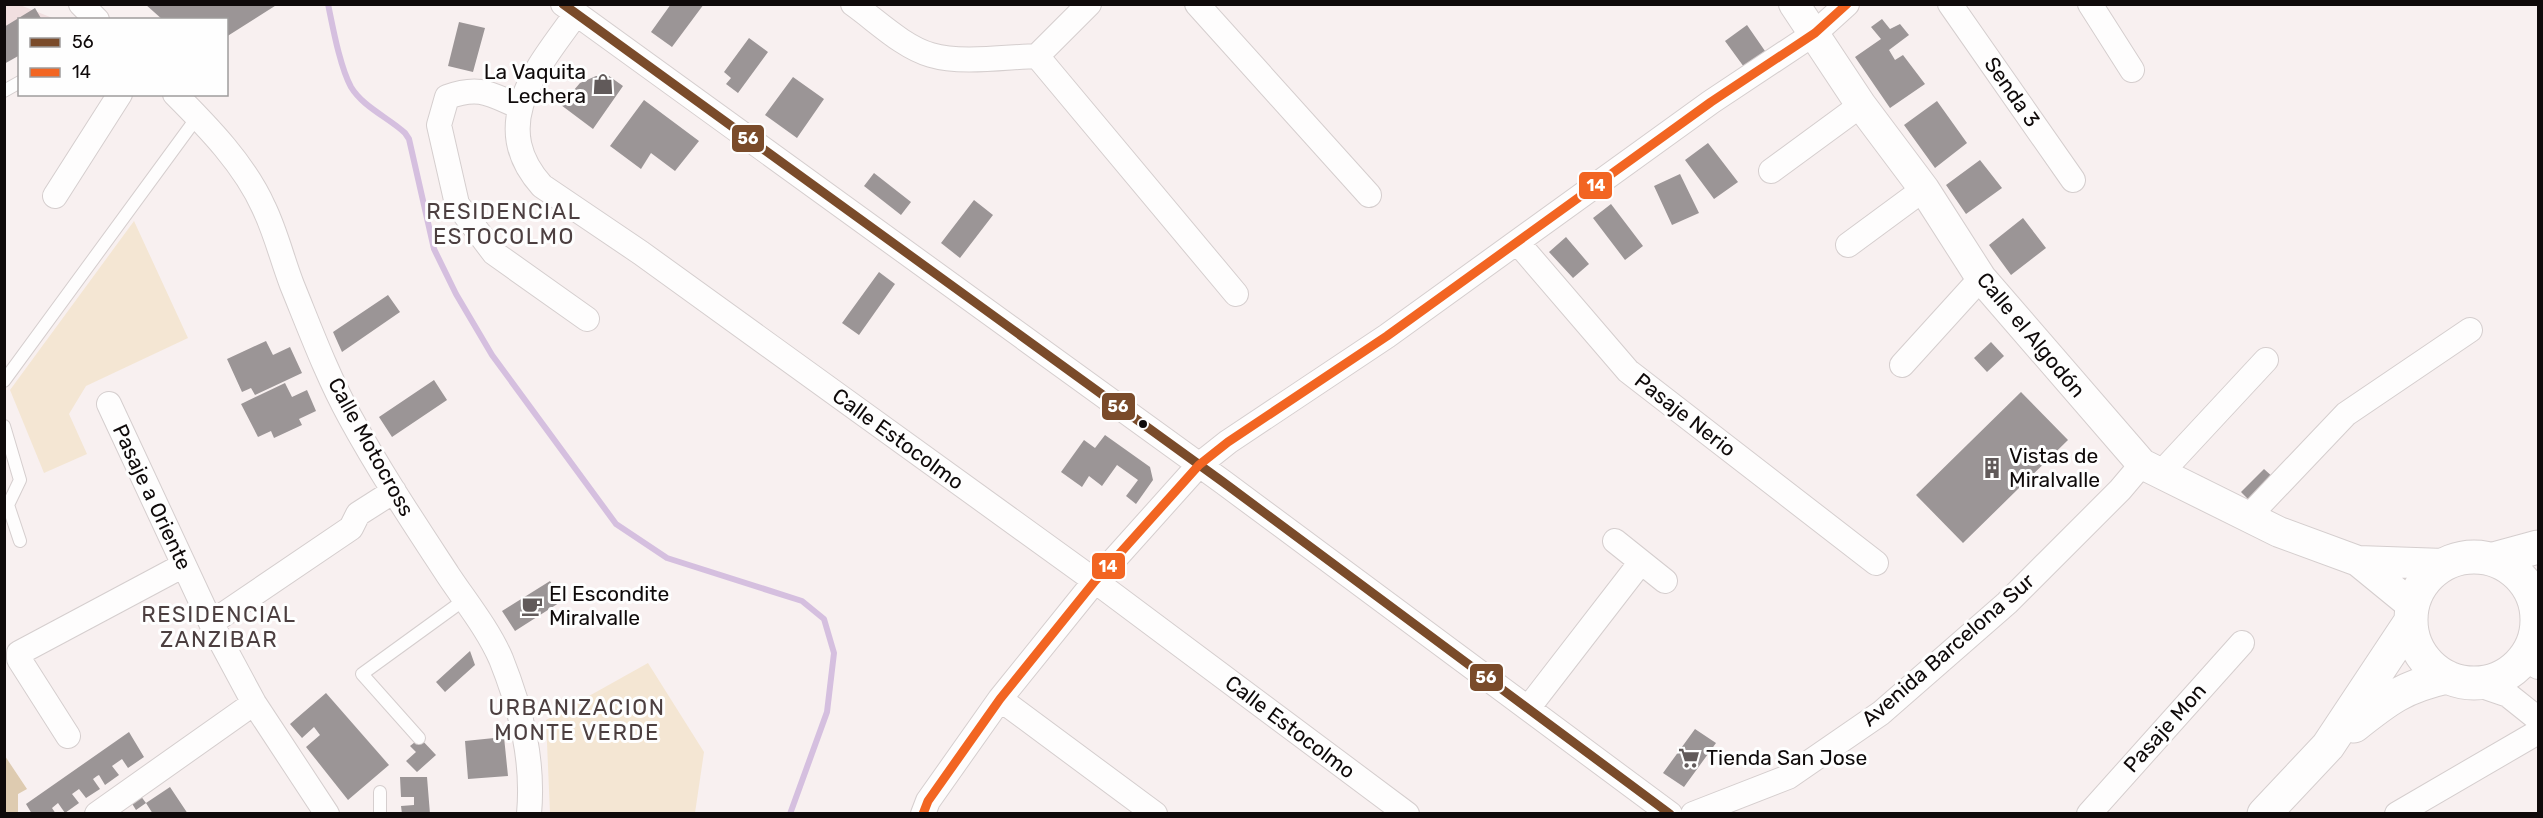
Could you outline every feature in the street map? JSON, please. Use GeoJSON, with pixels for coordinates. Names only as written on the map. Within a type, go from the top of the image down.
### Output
{"type":"FeatureCollection","features":[{"type":"Feature","properties":{"kind":"main road"},"geometry":{"type":"LineString","coordinates":[[2494,560],[2538,547]]}},
{"type":"Feature","properties":{"kind":"main road"},"geometry":{"type":"LineString","coordinates":[[2264,813],[2328,746],[2396,694],[2422,682],[2492,680],[2510,672],[2524,659],[2537,638],[2535,602],[2526,583],[2512,569],[2494,560],[2477,556],[2460,558],[2444,564],[2431,573],[2420,586],[2412,613],[2328,746]]}},
{"type":"Feature","properties":{"kind":"main road"},"geometry":{"type":"LineString","coordinates":[[2412,613],[2414,638],[2421,654],[2433,667],[2460,680]]}},
{"type":"Feature","properties":{"kind":"street"},"geometry":{"type":"LineString","coordinates":[[81,4],[95,18]]}},
{"type":"Feature","properties":{"kind":"street"},"geometry":{"type":"LineString","coordinates":[[853,4],[904,41],[929,55],[952,59],[1037,56],[1089,4]]}},
{"type":"Feature","properties":{"kind":"street"},"geometry":{"type":"LineString","coordinates":[[1197,4],[1369,195]]}},
{"type":"Feature","properties":{"kind":"street","name":"Calle el Algodón"},"geometry":{"type":"LineString","coordinates":[[1794,4],[1861,105],[1924,189],[1981,278],[2151,469],[2278,532],[2358,561],[2444,564]]}},
{"type":"Feature","properties":{"kind":"street"},"geometry":{"type":"LineString","coordinates":[[923,813],[928,801],[1000,699],[1095,581],[1199,465],[1228,442],[1388,336],[1711,102],[1815,33],[1847,4]]}},
{"type":"Feature","properties":{"kind":"street","name":"Senda 3"},"geometry":{"type":"LineString","coordinates":[[1950,4],[2073,180]]}},
{"type":"Feature","properties":{"kind":"street"},"geometry":{"type":"LineString","coordinates":[[2090,4],[2133,70]]}},
{"type":"Feature","properties":{"kind":"street"},"geometry":{"type":"LineString","coordinates":[[570,10],[1199,465],[1670,813]]}},
{"type":"Feature","properties":{"kind":"street","name":"Calle Estocolmo"},"geometry":{"type":"LineString","coordinates":[[570,10],[533,73],[520,107],[518,128],[522,152],[532,176],[542,186],[641,253],[1095,581],[1407,813]]}},
{"type":"Feature","properties":{"kind":"street"},"geometry":{"type":"LineString","coordinates":[[1037,56],[1236,294]]}},
{"type":"Feature","properties":{"kind":"street"},"geometry":{"type":"LineString","coordinates":[[520,107],[485,92],[465,90],[447,97],[439,125],[457,204],[494,253],[587,319]]}},
{"type":"Feature","properties":{"kind":"street"},"geometry":{"type":"LineString","coordinates":[[55,196],[119,96]]}},
{"type":"Feature","properties":{"kind":"street","name":"Calle Motocross"},"geometry":{"type":"LineString","coordinates":[[177,96],[198,116],[240,169],[264,207],[292,283],[335,387],[350,417],[398,498],[486,631],[500,657],[511,687],[528,752],[531,790],[529,813]]}},
{"type":"Feature","properties":{"kind":"street"},"geometry":{"type":"LineString","coordinates":[[1771,171],[1861,105]]}},
{"type":"Feature","properties":{"kind":"street"},"geometry":{"type":"LineString","coordinates":[[1848,245],[1924,189]]}},
{"type":"Feature","properties":{"kind":"street","name":"Pasaje Nerio"},"geometry":{"type":"LineString","coordinates":[[1518,243],[1628,371],[1876,563]]}},
{"type":"Feature","properties":{"kind":"street"},"geometry":{"type":"LineString","coordinates":[[1902,365],[1981,278]]}},
{"type":"Feature","properties":{"kind":"street"},"geometry":{"type":"LineString","coordinates":[[2247,518],[2346,414],[2470,330]]}},
{"type":"Feature","properties":{"kind":"street","name":"Avenida Barcelona Sur"},"geometry":{"type":"LineString","coordinates":[[1693,813],[1788,777],[1881,713],[2007,603],[2120,490],[2151,469],[2266,360]]}},
{"type":"Feature","properties":{"kind":"street","name":"Pasaje a Oriente"},"geometry":{"type":"LineString","coordinates":[[109,404],[212,623],[254,703],[327,813]]}},
{"type":"Feature","properties":{"kind":"street"},"geometry":{"type":"LineString","coordinates":[[212,623],[351,528],[357,514],[398,498]]}},
{"type":"Feature","properties":{"kind":"street"},"geometry":{"type":"LineString","coordinates":[[1615,541],[1665,581]]}},
{"type":"Feature","properties":{"kind":"street","name":"Calle el Algodón"},"geometry":{"type":"LineString","coordinates":[[2358,561],[2412,613]]}},
{"type":"Feature","properties":{"kind":"street"},"geometry":{"type":"LineString","coordinates":[[1529,707],[1641,562]]}},
{"type":"Feature","properties":{"kind":"street"},"geometry":{"type":"LineString","coordinates":[[68,736],[19,659],[19,653],[184,565]]}},
{"type":"Feature","properties":{"kind":"street","name":"Pasaje Mon"},"geometry":{"type":"LineString","coordinates":[[2089,813],[2242,643]]}},
{"type":"Feature","properties":{"kind":"street"},"geometry":{"type":"LineString","coordinates":[[2460,680],[2508,695],[2538,719]]}},
{"type":"Feature","properties":{"kind":"street"},"geometry":{"type":"LineString","coordinates":[[1000,699],[1155,813]]}},
{"type":"Feature","properties":{"kind":"street"},"geometry":{"type":"LineString","coordinates":[[97,813],[254,703]]}},
{"type":"Feature","properties":{"kind":"street"},"geometry":{"type":"LineString","coordinates":[[2397,813],[2538,732]]}},
{"type":"Feature","properties":{"kind":"lane"},"geometry":{"type":"LineString","coordinates":[[4,91],[18,82]]}},
{"type":"Feature","properties":{"kind":"lane"},"geometry":{"type":"LineString","coordinates":[[4,381],[198,116]]}},
{"type":"Feature","properties":{"kind":"lane"},"geometry":{"type":"LineString","coordinates":[[4,426],[20,480],[8,506],[20,541]]}},
{"type":"Feature","properties":{"kind":"lane"},"geometry":{"type":"LineString","coordinates":[[420,738],[362,674],[464,600]]}},
{"type":"Feature","properties":{"kind":"lane"},"geometry":{"type":"LineString","coordinates":[[380,792],[381,813]]}},
{"type":"Feature","properties":{"kind":"shaded area"},"geometry":{"type":"Polygon","coordinates":[[[4,5],[20,5],[52,18],[18,18],[18,25],[4,61],[4,5]]]}},
{"type":"Feature","properties":{"kind":"shaded area"},"geometry":{"type":"Polygon","coordinates":[[[134,221],[188,338],[86,386],[69,414],[87,454],[44,473],[10,390],[134,221]]]}},
{"type":"Feature","properties":{"kind":"shaded area"},"geometry":{"type":"Polygon","coordinates":[[[648,663],[704,752],[695,813],[550,813],[546,720],[648,663]]]}},
{"type":"Feature","properties":{"kind":"shaded area"},"geometry":{"type":"Polygon","coordinates":[[[5,756],[27,789],[18,794],[18,813],[5,813],[5,756]]]}},
{"type":"Feature","properties":{"kind":"building"},"geometry":{"type":"Polygon","coordinates":[[[145,4],[278,4],[228,36],[228,18],[161,18],[145,4]]]}},
{"type":"Feature","properties":{"kind":"building"},"geometry":{"type":"Polygon","coordinates":[[[671,4],[704,4],[672,47],[651,32],[671,4]]]}},
{"type":"Feature","properties":{"kind":"building"},"geometry":{"type":"Polygon","coordinates":[[[35,8],[41,18],[19,18],[35,8]]]}},
{"type":"Feature","properties":{"kind":"building"},"geometry":{"type":"Polygon","coordinates":[[[18,18],[18,56],[4,64],[4,27],[18,18]]]}},
{"type":"Feature","properties":{"kind":"building"},"geometry":{"type":"Polygon","coordinates":[[[1882,19],[1890,29],[1900,24],[1909,35],[1889,50],[1895,60],[1903,55],[1925,84],[1890,108],[1855,57],[1881,39],[1871,27],[1882,19]]]}},
{"type":"Feature","properties":{"kind":"building"},"geometry":{"type":"Polygon","coordinates":[[[459,22],[485,28],[473,72],[448,66],[459,22]]]}},
{"type":"Feature","properties":{"kind":"building"},"geometry":{"type":"Polygon","coordinates":[[[1747,25],[1765,51],[1744,67],[1725,41],[1747,25]]]}},
{"type":"Feature","properties":{"kind":"building"},"geometry":{"type":"Polygon","coordinates":[[[749,38],[768,52],[738,93],[726,84],[731,78],[724,72],[749,38]]]}},
{"type":"Feature","properties":{"kind":"building"},"geometry":{"type":"Polygon","coordinates":[[[596,76],[609,76],[623,86],[593,129],[561,105],[580,83],[596,76]]]}},
{"type":"Feature","properties":{"kind":"building"},"geometry":{"type":"Polygon","coordinates":[[[793,77],[824,99],[797,138],[765,115],[793,77]]]}},
{"type":"Feature","properties":{"kind":"building"},"geometry":{"type":"Polygon","coordinates":[[[644,100],[699,141],[675,171],[651,153],[641,169],[610,146],[644,100]]]}},
{"type":"Feature","properties":{"kind":"building"},"geometry":{"type":"Polygon","coordinates":[[[1937,101],[1967,143],[1935,168],[1904,125],[1937,101]]]}},
{"type":"Feature","properties":{"kind":"building"},"geometry":{"type":"Polygon","coordinates":[[[1708,143],[1738,182],[1714,199],[1685,160],[1708,143]]]}},
{"type":"Feature","properties":{"kind":"building"},"geometry":{"type":"Polygon","coordinates":[[[1980,160],[2002,188],[1966,214],[1946,185],[1980,160]]]}},
{"type":"Feature","properties":{"kind":"building"},"geometry":{"type":"Polygon","coordinates":[[[874,173],[911,202],[901,215],[864,186],[874,173]]]}},
{"type":"Feature","properties":{"kind":"building"},"geometry":{"type":"Polygon","coordinates":[[[1680,174],[1699,213],[1672,225],[1654,186],[1680,174]]]}},
{"type":"Feature","properties":{"kind":"building"},"geometry":{"type":"Polygon","coordinates":[[[974,200],[993,215],[960,258],[941,243],[974,200]]]}},
{"type":"Feature","properties":{"kind":"building"},"geometry":{"type":"Polygon","coordinates":[[[1611,204],[1643,246],[1625,260],[1593,218],[1611,204]]]}},
{"type":"Feature","properties":{"kind":"building"},"geometry":{"type":"Polygon","coordinates":[[[2023,218],[2046,248],[2011,275],[1989,245],[2023,218]]]}},
{"type":"Feature","properties":{"kind":"building"},"geometry":{"type":"Polygon","coordinates":[[[1566,237],[1589,264],[1573,278],[1549,252],[1566,237]]]}},
{"type":"Feature","properties":{"kind":"building"},"geometry":{"type":"Polygon","coordinates":[[[879,272],[895,284],[859,335],[842,323],[879,272]]]}},
{"type":"Feature","properties":{"kind":"building"},"geometry":{"type":"Polygon","coordinates":[[[388,295],[400,312],[342,352],[333,332],[388,295]]]}},
{"type":"Feature","properties":{"kind":"building"},"geometry":{"type":"Polygon","coordinates":[[[266,341],[273,355],[290,347],[302,373],[255,395],[251,388],[242,392],[227,359],[266,341]]]}},
{"type":"Feature","properties":{"kind":"building"},"geometry":{"type":"Polygon","coordinates":[[[1991,342],[2004,356],[1987,372],[1974,358],[1991,342]]]}},
{"type":"Feature","properties":{"kind":"building"},"geometry":{"type":"Polygon","coordinates":[[[434,380],[447,400],[392,437],[379,417],[434,380]]]}},
{"type":"Feature","properties":{"kind":"building"},"geometry":{"type":"Polygon","coordinates":[[[285,383],[292,397],[307,390],[316,411],[299,419],[302,425],[274,438],[271,431],[258,437],[241,404],[285,383]]]}},
{"type":"Feature","properties":{"kind":"building","name":"Vistas de Miralvalle"},"geometry":{"type":"Polygon","coordinates":[[[2021,392],[2068,440],[1963,543],[1916,495],[2021,392]]]}},
{"type":"Feature","properties":{"kind":"building"},"geometry":{"type":"Polygon","coordinates":[[[1105,435],[1150,467],[1153,480],[1136,504],[1126,496],[1138,480],[1117,465],[1102,486],[1089,476],[1082,487],[1061,472],[1084,440],[1095,448],[1105,435]]]}},
{"type":"Feature","properties":{"kind":"building"},"geometry":{"type":"Polygon","coordinates":[[[2264,469],[2275,479],[2251,502],[2241,492],[2264,469]]]}},
{"type":"Feature","properties":{"kind":"building","name":"El Escondite Miralvalle"},"geometry":{"type":"Polygon","coordinates":[[[550,581],[562,601],[515,631],[502,611],[550,581]]]}},
{"type":"Feature","properties":{"kind":"building"},"geometry":{"type":"Polygon","coordinates":[[[470,651],[475,665],[445,692],[436,682],[470,651]]]}},
{"type":"Feature","properties":{"kind":"building"},"geometry":{"type":"Polygon","coordinates":[[[326,693],[389,765],[348,800],[306,747],[320,735],[314,727],[302,738],[290,724],[326,693]]]}},
{"type":"Feature","properties":{"kind":"building","name":"Tienda San Jose"},"geometry":{"type":"Polygon","coordinates":[[[1695,729],[1716,743],[1684,787],[1663,773],[1695,729]]]}},
{"type":"Feature","properties":{"kind":"building"},"geometry":{"type":"Polygon","coordinates":[[[129,732],[144,757],[128,768],[122,759],[112,766],[119,775],[105,785],[99,775],[97,776],[93,779],[100,789],[86,798],[79,789],[72,794],[79,803],[65,813],[58,803],[52,808],[56,814],[32,814],[26,804],[129,732]]]}},
{"type":"Feature","properties":{"kind":"building"},"geometry":{"type":"Polygon","coordinates":[[[504,737],[508,776],[468,779],[465,741],[504,737]]]}},
{"type":"Feature","properties":{"kind":"building"},"geometry":{"type":"Polygon","coordinates":[[[420,738],[436,755],[417,772],[406,761],[416,752],[410,746],[420,738]]]}},
{"type":"Feature","properties":{"kind":"building"},"geometry":{"type":"Polygon","coordinates":[[[400,777],[427,777],[430,814],[402,814],[401,806],[414,805],[414,797],[401,797],[400,777]]]}},
{"type":"Feature","properties":{"kind":"building"},"geometry":{"type":"Polygon","coordinates":[[[170,787],[188,814],[153,814],[146,803],[170,787]]]}},
{"type":"Feature","properties":{"kind":"building"},"geometry":{"type":"Polygon","coordinates":[[[140,795],[146,803],[136,810],[131,802],[140,795]]]}},
{"type":"Feature","properties":{"kind":"waterway"},"geometry":{"type":"LineString","coordinates":[[328,4],[340,58],[351,87],[362,101],[399,128],[409,139],[434,249],[456,294],[492,355],[616,524],[667,558],[802,601],[824,619],[834,653],[827,712],[790,814]]}},
{"type":"Feature","properties":{"kind":"transit line","name":"56"},"geometry":{"type":"LineString","coordinates":[[563,4],[1223,482],[1670,814]]}},
{"type":"Feature","properties":{"kind":"transit line","name":"14"},"geometry":{"type":"LineString","coordinates":[[923,814],[928,801],[1000,699],[1095,581],[1199,465],[1228,442],[1387,336],[1711,102],[1815,33],[1847,4]]}},
{"type":"Feature","properties":{"kind":"place","name":"La Vaquita Lechera"},"geometry":{"type":"Point","coordinates":[603,84]}},
{"type":"Feature","properties":{"kind":"place","name":"Vistas de Miralvalle"},"geometry":{"type":"Point","coordinates":[1992,468]}},
{"type":"Feature","properties":{"kind":"place","name":"El Escondite Miralvalle"},"geometry":{"type":"Point","coordinates":[532,606]}},
{"type":"Feature","properties":{"kind":"place","name":"Tienda San Jose"},"geometry":{"type":"Point","coordinates":[1689,758]}},
{"type":"Feature","properties":{"kind":"district","name":"RESIDENCIAL ESTOCOLMO"},"geometry":{"type":"Point","coordinates":[504,224]}},
{"type":"Feature","properties":{"kind":"district","name":"RESIDENCIAL ZANZIBAR"},"geometry":{"type":"Point","coordinates":[219,626]}},
{"type":"Feature","properties":{"kind":"district","name":"URBANIZACION MONTE VERDE"},"geometry":{"type":"Point","coordinates":[577,720]}}]}
